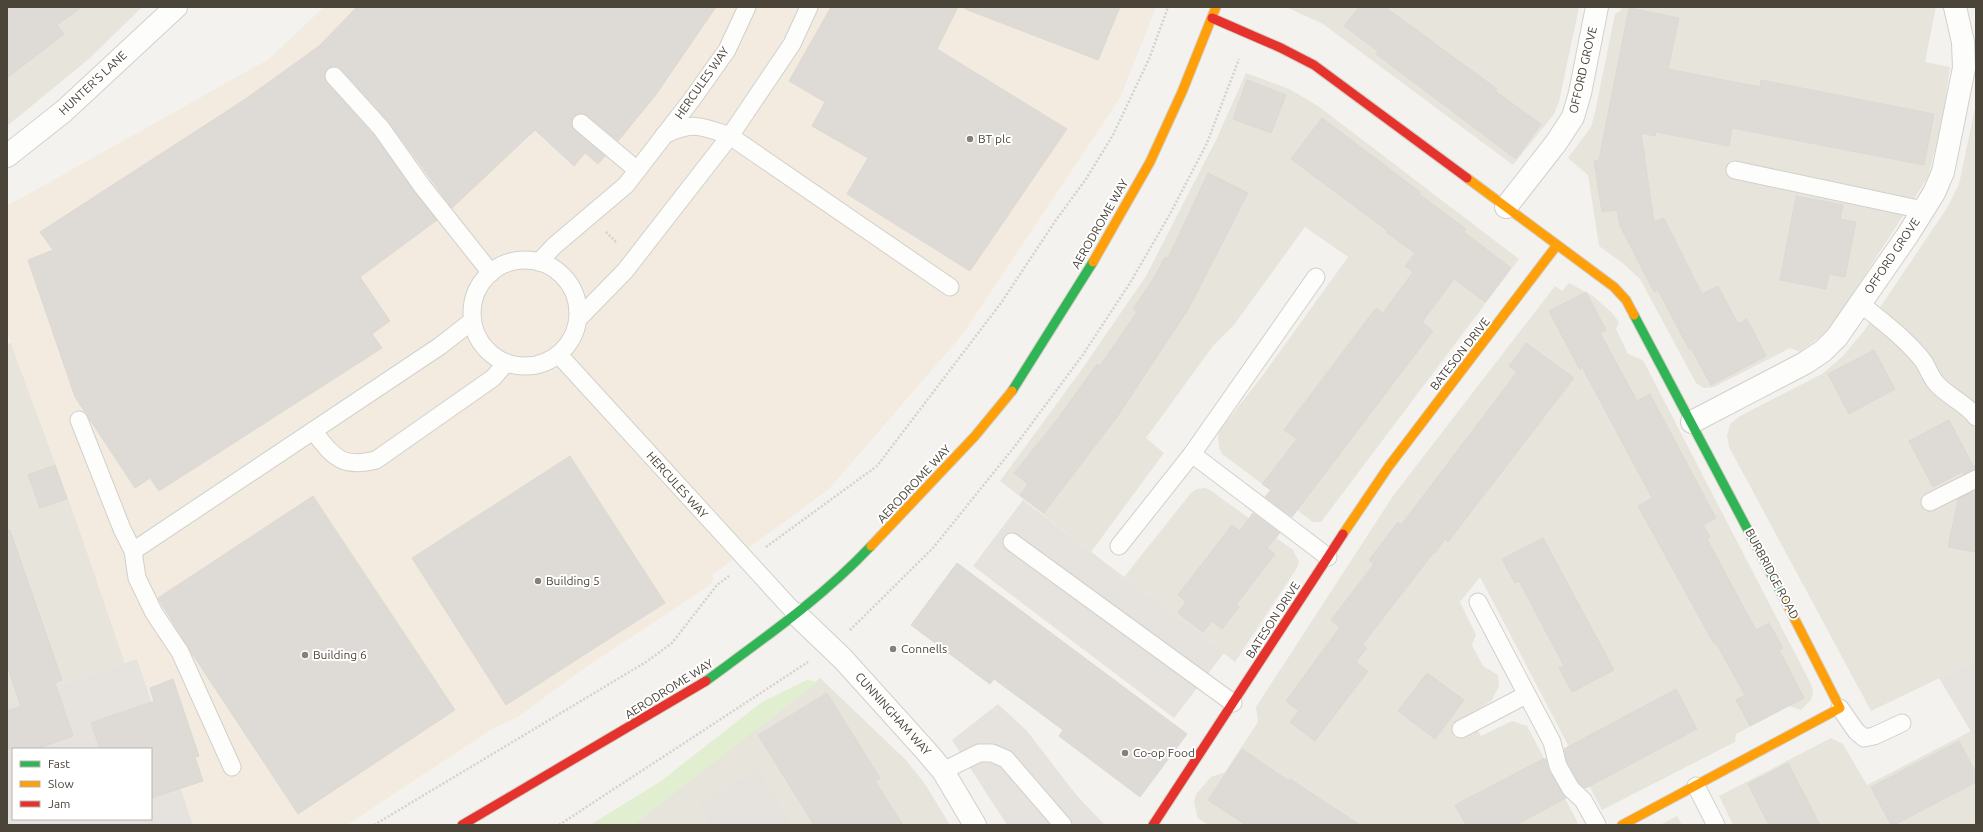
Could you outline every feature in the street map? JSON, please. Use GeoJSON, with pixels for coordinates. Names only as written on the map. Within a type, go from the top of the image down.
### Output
{"type":"FeatureCollection","features":[{"type":"Feature","properties":{"kind":"street","name":"HUNTER'S LANE"},"geometry":{"type":"LineString","coordinates":[[7,156],[64,111],[176,7]]}},
{"type":"Feature","properties":{"kind":"street","name":"AERODROME WAY"},"geometry":{"type":"LineString","coordinates":[[462,825],[700,686],[796,614],[852,566],[975,436],[1018,383],[1090,268],[1150,162],[1182,92],[1216,7]]}},
{"type":"Feature","properties":{"kind":"street","name":"OFFORD GROVE"},"geometry":{"type":"LineString","coordinates":[[1506,208],[1556,143],[1573,117],[1580,93],[1597,7]]}},
{"type":"Feature","properties":{"kind":"street","name":"OFFORD GROVE"},"geometry":{"type":"LineString","coordinates":[[1692,422],[1805,363],[1823,352],[1837,337],[1924,210],[1934,193],[1942,172],[1964,68],[1963,42],[1955,7]]}},
{"type":"Feature","properties":{"kind":"street"},"geometry":{"type":"LineString","coordinates":[[1212,18],[1304,59],[1332,77],[1557,245]]}},
{"type":"Feature","properties":{"kind":"street","name":"BURBRIDGE ROAD"},"geometry":{"type":"LineString","coordinates":[[1557,245],[1614,287],[1626,300],[1820,666],[1840,708]]}},
{"type":"Feature","properties":{"kind":"street","name":"BATESON DRIVE"},"geometry":{"type":"LineString","coordinates":[[1159,823],[1233,703],[1328,556],[1389,466],[1557,245]]}},
{"type":"Feature","properties":{"kind":"street","name":"CUNNINGHAM WAY"},"geometry":{"type":"LineString","coordinates":[[796,614],[843,659],[943,771],[975,825]]}},
{"type":"Feature","properties":{"kind":"street"},"geometry":{"type":"LineString","coordinates":[[1622,825],[1840,708]]}},
{"type":"Feature","properties":{"kind":"lane","name":"HERCULES WAY"},"geometry":{"type":"LineString","coordinates":[[539,262],[554,246],[626,185],[727,50],[747,7]]}},
{"type":"Feature","properties":{"kind":"lane"},"geometry":{"type":"LineString","coordinates":[[579,318],[576,301],[569,285],[557,271],[539,262],[517,260],[503,265],[491,273],[479,286],[473,304],[472,322],[479,339],[490,354],[506,363],[526,366],[543,363],[559,355],[572,337],[579,318],[625,271],[730,136],[792,44],[809,7]]}},
{"type":"Feature","properties":{"kind":"lane"},"geometry":{"type":"LineString","coordinates":[[334,76],[381,128],[422,186],[491,273]]}},
{"type":"Feature","properties":{"kind":"lane"},"geometry":{"type":"LineString","coordinates":[[581,123],[637,170]]}},
{"type":"Feature","properties":{"kind":"lane","name":"HERCULES WAY"},"geometry":{"type":"LineString","coordinates":[[664,135],[681,127],[693,125],[730,136],[950,287]]}},
{"type":"Feature","properties":{"kind":"lane"},"geometry":{"type":"LineString","coordinates":[[1735,170],[1924,210]]}},
{"type":"Feature","properties":{"kind":"lane"},"geometry":{"type":"LineString","coordinates":[[1119,546],[1192,454],[1316,277]]}},
{"type":"Feature","properties":{"kind":"lane"},"geometry":{"type":"LineString","coordinates":[[1860,303],[1911,347],[1924,362],[1935,382],[1947,394],[1972,411],[1976,418]]}},
{"type":"Feature","properties":{"kind":"lane"},"geometry":{"type":"LineString","coordinates":[[133,551],[440,346],[472,322]]}},
{"type":"Feature","properties":{"kind":"lane","name":"HERCULES WAY"},"geometry":{"type":"LineString","coordinates":[[559,355],[796,614]]}},
{"type":"Feature","properties":{"kind":"lane"},"geometry":{"type":"LineString","coordinates":[[313,431],[330,453],[339,460],[349,463],[363,463],[376,460],[493,378],[506,363]]}},
{"type":"Feature","properties":{"kind":"lane"},"geometry":{"type":"LineString","coordinates":[[79,420],[122,528],[133,551],[137,578],[154,613],[180,652],[232,766]]}},
{"type":"Feature","properties":{"kind":"lane"},"geometry":{"type":"LineString","coordinates":[[1192,454],[1328,556]]}},
{"type":"Feature","properties":{"kind":"lane"},"geometry":{"type":"LineString","coordinates":[[1930,502],[1976,479]]}},
{"type":"Feature","properties":{"kind":"lane"},"geometry":{"type":"LineString","coordinates":[[1012,542],[1233,703]]}},
{"type":"Feature","properties":{"kind":"lane"},"geometry":{"type":"LineString","coordinates":[[1478,602],[1552,742],[1558,766],[1571,789],[1584,800],[1597,825]]}},
{"type":"Feature","properties":{"kind":"lane"},"geometry":{"type":"LineString","coordinates":[[1461,729],[1526,694]]}},
{"type":"Feature","properties":{"kind":"lane"},"geometry":{"type":"LineString","coordinates":[[1840,708],[1856,731],[1864,738],[1874,736],[1902,723]]}},
{"type":"Feature","properties":{"kind":"lane"},"geometry":{"type":"LineString","coordinates":[[943,771],[979,753],[992,753],[1006,759],[1063,825]]}},
{"type":"Feature","properties":{"kind":"lane"},"geometry":{"type":"LineString","coordinates":[[1696,786],[1716,825]]}},
{"type":"Feature","properties":{"kind":"path"},"geometry":{"type":"LineString","coordinates":[[374,825],[646,662],[672,643],[718,585],[748,561],[877,466],[1001,304],[1097,160],[1113,134],[1149,59],[1168,7]]}},
{"type":"Feature","properties":{"kind":"path"},"geometry":{"type":"LineString","coordinates":[[590,217],[619,245],[624,239]]}},
{"type":"Feature","properties":{"kind":"path"},"geometry":{"type":"LineString","coordinates":[[559,825],[721,719]]}},
{"type":"Feature","properties":{"kind":"shaded area"},"geometry":{"type":"Polygon","coordinates":[[[7,7],[142,7],[90,58],[7,126],[7,7]]]}},
{"type":"Feature","properties":{"kind":"shaded area"},"geometry":{"type":"Polygon","coordinates":[[[324,7],[1156,7],[1121,96],[963,334],[829,489],[712,575],[714,579],[710,585],[583,669],[518,717],[492,729],[347,825],[193,825],[137,659],[125,663],[74,514],[7,332],[7,206],[269,59],[324,7]]]}},
{"type":"Feature","properties":{"kind":"shaded area"},"geometry":{"type":"Polygon","coordinates":[[[1286,7],[1579,7],[1559,102],[1554,114],[1513,165],[1323,24],[1286,7]]]}},
{"type":"Feature","properties":{"kind":"shaded area"},"geometry":{"type":"Polygon","coordinates":[[[1621,7],[1936,7],[1925,62],[1950,67],[1942,122],[1928,177],[1834,323],[1820,337],[1800,352],[1790,348],[1714,387],[1704,388],[1696,383],[1640,279],[1625,265],[1599,246],[1588,175],[1568,158],[1591,127],[1615,14],[1621,10],[1621,7]]]}},
{"type":"Feature","properties":{"kind":"shaded area"},"geometry":{"type":"Polygon","coordinates":[[[1246,73],[1289,89],[1318,106],[1519,259],[1321,522],[1313,522],[1222,454],[1219,447],[1218,438],[1219,431],[1263,375],[1348,257],[1305,227],[1234,325],[1213,346],[1146,438],[1164,453],[1091,552],[1000,481],[1080,372],[1146,276],[1217,138],[1246,73]]]}},
{"type":"Feature","properties":{"kind":"shaded area"},"geometry":{"type":"Polygon","coordinates":[[[1976,103],[1976,655],[1971,663],[1871,711],[1729,447],[1727,436],[1730,424],[1740,416],[1822,374],[1842,357],[1864,331],[1947,208],[1959,184],[1976,103]]]}},
{"type":"Feature","properties":{"kind":"shaded area"},"geometry":{"type":"Polygon","coordinates":[[[1569,283],[1593,296],[1612,313],[1619,322],[1616,329],[1628,354],[1643,360],[1812,686],[1813,694],[1811,700],[1801,710],[1789,706],[1736,734],[1735,742],[1602,810],[1480,577],[1460,602],[1476,635],[1472,645],[1483,666],[1498,675],[1499,686],[1492,700],[1469,716],[1481,736],[1512,721],[1527,726],[1578,823],[1575,825],[1208,825],[1198,818],[1194,803],[1196,794],[1211,777],[1225,772],[1258,722],[1256,707],[1393,496],[1555,286],[1562,291],[1569,283]]]}},
{"type":"Feature","properties":{"kind":"shaded area"},"geometry":{"type":"Polygon","coordinates":[[[11,343],[74,514],[125,663],[7,702],[7,344],[11,343]]]}},
{"type":"Feature","properties":{"kind":"shaded area"},"geometry":{"type":"Polygon","coordinates":[[[1205,488],[1210,490],[1293,550],[1299,562],[1297,568],[1235,662],[1124,577],[1191,493],[1197,489],[1205,488]]]}},
{"type":"Feature","properties":{"kind":"shaded area"},"geometry":{"type":"Polygon","coordinates":[[[1023,500],[1224,653],[1174,718],[973,566],[1023,500]]]}},
{"type":"Feature","properties":{"kind":"shaded area"},"geometry":{"type":"Polygon","coordinates":[[[1976,655],[1976,740],[1939,678],[1971,663],[1976,655]]]}},
{"type":"Feature","properties":{"kind":"shaded area"},"geometry":{"type":"Polygon","coordinates":[[[137,659],[193,825],[7,825],[7,702],[137,659]]]}},
{"type":"Feature","properties":{"kind":"shaded area"},"geometry":{"type":"Polygon","coordinates":[[[820,678],[906,760],[925,784],[950,825],[633,825],[820,678]]]}},
{"type":"Feature","properties":{"kind":"shaded area"},"geometry":{"type":"Polygon","coordinates":[[[998,704],[1027,731],[1078,797],[1105,825],[1007,825],[952,740],[998,704]]]}},
{"type":"Feature","properties":{"kind":"shaded area"},"geometry":{"type":"Polygon","coordinates":[[[1971,731],[1976,740],[1976,825],[1733,825],[1719,796],[1831,738],[1843,744],[1867,785],[1971,731]]]}},
{"type":"Feature","properties":{"kind":"shaded area"},"geometry":{"type":"Polygon","coordinates":[[[758,769],[791,825],[710,825],[698,805],[758,769]]]}},
{"type":"Feature","properties":{"kind":"shaded area"},"geometry":{"type":"Polygon","coordinates":[[[1677,816],[1682,825],[1660,825],[1677,816]]]}},
{"type":"Feature","properties":{"kind":"green space"},"geometry":{"type":"Polygon","coordinates":[[[807,680],[818,682],[633,825],[590,825],[661,781],[762,702],[807,680]]]}},
{"type":"Feature","properties":{"kind":"building"},"geometry":{"type":"Polygon","coordinates":[[[7,7],[82,7],[57,25],[64,34],[7,78],[7,7]]]}},
{"type":"Feature","properties":{"kind":"building"},"geometry":{"type":"Polygon","coordinates":[[[357,7],[716,7],[655,96],[618,141],[587,115],[578,114],[573,117],[571,122],[574,130],[605,156],[598,164],[585,153],[574,166],[535,130],[452,208],[388,121],[341,69],[337,66],[328,68],[324,73],[327,83],[373,134],[437,220],[360,277],[390,321],[372,334],[382,348],[159,491],[150,478],[135,488],[75,397],[28,260],[53,250],[40,232],[244,100],[319,46],[357,7]]]}},
{"type":"Feature","properties":{"kind":"building","name":"BT plc"},"geometry":{"type":"Polygon","coordinates":[[[831,7],[958,7],[937,49],[1067,129],[970,271],[847,194],[868,158],[812,126],[825,102],[789,81],[831,7]]]}},
{"type":"Feature","properties":{"kind":"building"},"geometry":{"type":"Polygon","coordinates":[[[966,7],[1120,7],[1098,60],[965,9],[966,7]]]}},
{"type":"Feature","properties":{"kind":"building"},"geometry":{"type":"Polygon","coordinates":[[[1359,7],[1385,7],[1497,89],[1495,91],[1541,124],[1516,159],[1376,54],[1378,51],[1344,26],[1359,7]]]}},
{"type":"Feature","properties":{"kind":"building"},"geometry":{"type":"Polygon","coordinates":[[[1629,8],[1679,18],[1668,69],[1760,87],[1761,80],[1934,114],[1924,165],[1732,128],[1729,146],[1656,132],[1655,136],[1641,133],[1654,222],[1664,218],[1702,294],[1718,286],[1738,324],[1747,319],[1766,356],[1711,385],[1691,348],[1689,349],[1658,290],[1654,292],[1620,226],[1617,210],[1602,212],[1594,161],[1599,160],[1629,8]]]}},
{"type":"Feature","properties":{"kind":"building"},"geometry":{"type":"Polygon","coordinates":[[[1247,80],[1286,95],[1271,133],[1233,119],[1247,80]]]}},
{"type":"Feature","properties":{"kind":"building"},"geometry":{"type":"Polygon","coordinates":[[[1322,118],[1420,192],[1419,194],[1466,229],[1464,232],[1511,268],[1485,302],[1454,279],[1422,322],[1433,331],[1292,517],[1265,497],[1271,490],[1262,484],[1297,439],[1284,430],[1376,308],[1383,313],[1413,272],[1405,266],[1415,253],[1386,232],[1388,231],[1291,159],[1322,118]]]}},
{"type":"Feature","properties":{"kind":"building"},"geometry":{"type":"Polygon","coordinates":[[[1208,173],[1248,193],[1189,308],[1117,417],[1044,513],[1020,495],[1028,484],[1014,473],[1056,421],[1097,364],[1100,366],[1137,312],[1133,309],[1154,278],[1165,257],[1168,258],[1208,173]]]}},
{"type":"Feature","properties":{"kind":"building"},"geometry":{"type":"Polygon","coordinates":[[[1796,196],[1843,205],[1840,219],[1856,222],[1845,277],[1829,274],[1826,289],[1780,280],[1796,196]]]}},
{"type":"Feature","properties":{"kind":"building"},"geometry":{"type":"Polygon","coordinates":[[[1586,292],[1606,330],[1600,333],[1637,401],[1650,394],[1716,518],[1703,525],[1710,537],[1707,539],[1731,584],[1756,630],[1769,623],[1783,648],[1779,650],[1804,698],[1750,726],[1736,700],[1745,695],[1716,643],[1714,644],[1638,506],[1652,498],[1582,367],[1580,370],[1549,311],[1586,292]]]}},
{"type":"Feature","properties":{"kind":"building"},"geometry":{"type":"Polygon","coordinates":[[[1526,343],[1574,378],[1448,542],[1445,539],[1435,553],[1434,552],[1363,644],[1367,648],[1356,662],[1368,671],[1315,741],[1290,722],[1299,711],[1286,701],[1340,627],[1331,620],[1374,564],[1369,560],[1398,522],[1401,525],[1517,372],[1509,366],[1526,343]]]}},
{"type":"Feature","properties":{"kind":"building"},"geometry":{"type":"Polygon","coordinates":[[[1874,350],[1895,389],[1849,414],[1828,374],[1874,350]]]}},
{"type":"Feature","properties":{"kind":"building"},"geometry":{"type":"Polygon","coordinates":[[[1949,420],[1973,466],[1976,466],[1976,469],[1963,474],[1964,471],[1933,487],[1909,441],[1949,420]]]}},
{"type":"Feature","properties":{"kind":"building","name":"Building 5"},"geometry":{"type":"Polygon","coordinates":[[[570,456],[665,603],[506,705],[412,558],[570,456]]]}},
{"type":"Feature","properties":{"kind":"building"},"geometry":{"type":"Polygon","coordinates":[[[55,465],[67,499],[40,508],[28,475],[55,465]]]}},
{"type":"Feature","properties":{"kind":"building"},"geometry":{"type":"Polygon","coordinates":[[[1976,490],[1976,552],[1948,547],[1958,499],[1976,490]]]}},
{"type":"Feature","properties":{"kind":"building","name":"Building 6"},"geometry":{"type":"Polygon","coordinates":[[[313,496],[455,710],[298,814],[191,652],[158,598],[313,496]]]}},
{"type":"Feature","properties":{"kind":"building"},"geometry":{"type":"Polygon","coordinates":[[[1253,513],[1280,533],[1267,548],[1275,554],[1236,605],[1239,607],[1222,629],[1212,621],[1203,632],[1178,613],[1186,602],[1178,595],[1232,525],[1240,531],[1253,513]]]}},
{"type":"Feature","properties":{"kind":"building"},"geometry":{"type":"Polygon","coordinates":[[[7,530],[10,530],[62,680],[55,683],[73,736],[39,748],[7,749],[7,711],[21,706],[7,666],[7,530]]]}},
{"type":"Feature","properties":{"kind":"building"},"geometry":{"type":"Polygon","coordinates":[[[1543,538],[1614,670],[1572,692],[1559,668],[1564,666],[1519,581],[1515,583],[1502,559],[1543,538]]]}},
{"type":"Feature","properties":{"kind":"building"},"geometry":{"type":"Polygon","coordinates":[[[957,563],[1187,734],[1140,797],[1059,736],[1063,730],[994,679],[990,684],[911,625],[957,563]]]}},
{"type":"Feature","properties":{"kind":"building"},"geometry":{"type":"Polygon","coordinates":[[[1427,673],[1464,700],[1435,739],[1398,711],[1427,673]]]}},
{"type":"Feature","properties":{"kind":"building"},"geometry":{"type":"Polygon","coordinates":[[[173,679],[199,756],[195,757],[203,781],[152,798],[152,748],[100,748],[91,723],[154,701],[150,688],[173,679]]]}},
{"type":"Feature","properties":{"kind":"building"},"geometry":{"type":"Polygon","coordinates":[[[1676,689],[1697,729],[1588,787],[1585,788],[1579,783],[1567,762],[1564,749],[1676,689]]]}},
{"type":"Feature","properties":{"kind":"building"},"geometry":{"type":"Polygon","coordinates":[[[827,693],[880,778],[875,781],[903,825],[814,825],[758,735],[827,693]]]}},
{"type":"Feature","properties":{"kind":"building"},"geometry":{"type":"Polygon","coordinates":[[[1959,741],[1976,773],[1976,782],[1894,825],[1891,825],[1871,787],[1959,741]]]}},
{"type":"Feature","properties":{"kind":"building"},"geometry":{"type":"Polygon","coordinates":[[[1242,749],[1289,781],[1290,779],[1360,825],[1246,825],[1208,800],[1242,749]]]}},
{"type":"Feature","properties":{"kind":"building"},"geometry":{"type":"Polygon","coordinates":[[[1543,759],[1546,759],[1549,771],[1566,798],[1516,825],[1466,825],[1455,805],[1543,759]]]}},
{"type":"Feature","properties":{"kind":"building"},"geometry":{"type":"Polygon","coordinates":[[[1788,763],[1820,825],[1769,825],[1748,784],[1788,763]]]}},
{"type":"Feature","properties":{"kind":"traffic: fast"},"geometry":{"type":"LineString","coordinates":[[1012,391],[1093,262]]}},
{"type":"Feature","properties":{"kind":"traffic: fast"},"geometry":{"type":"LineString","coordinates":[[1634,315],[1786,602]]}},
{"type":"Feature","properties":{"kind":"traffic: fast"},"geometry":{"type":"LineString","coordinates":[[706,681],[792,617],[833,583],[871,546]]}},
{"type":"Feature","properties":{"kind":"traffic: slow"},"geometry":{"type":"LineString","coordinates":[[1093,262],[1150,162],[1182,92],[1216,7]]}},
{"type":"Feature","properties":{"kind":"traffic: slow"},"geometry":{"type":"LineString","coordinates":[[1467,178],[1614,287],[1626,300],[1634,315]]}},
{"type":"Feature","properties":{"kind":"traffic: slow"},"geometry":{"type":"LineString","coordinates":[[1343,534],[1389,466],[1557,245]]}},
{"type":"Feature","properties":{"kind":"traffic: slow"},"geometry":{"type":"LineString","coordinates":[[871,546],[975,436],[1012,391]]}},
{"type":"Feature","properties":{"kind":"traffic: slow"},"geometry":{"type":"LineString","coordinates":[[1622,825],[1840,708],[1786,602]]}},
{"type":"Feature","properties":{"kind":"traffic: jam"},"geometry":{"type":"LineString","coordinates":[[1212,18],[1281,48],[1314,65],[1467,178]]}},
{"type":"Feature","properties":{"kind":"traffic: jam"},"geometry":{"type":"LineString","coordinates":[[1153,825],[1343,534]]}},
{"type":"Feature","properties":{"kind":"traffic: jam"},"geometry":{"type":"LineString","coordinates":[[462,825],[706,681]]}},
{"type":"Feature","properties":{"kind":"place","name":"BT plc"},"geometry":{"type":"Point","coordinates":[970,139]}},
{"type":"Feature","properties":{"kind":"place","name":"Building 5"},"geometry":{"type":"Point","coordinates":[538,581]}},
{"type":"Feature","properties":{"kind":"place","name":"Connells"},"geometry":{"type":"Point","coordinates":[893,649]}},
{"type":"Feature","properties":{"kind":"place","name":"Building 6"},"geometry":{"type":"Point","coordinates":[305,655]}},
{"type":"Feature","properties":{"kind":"place","name":"Co-op Food"},"geometry":{"type":"Point","coordinates":[1125,753]}}]}
